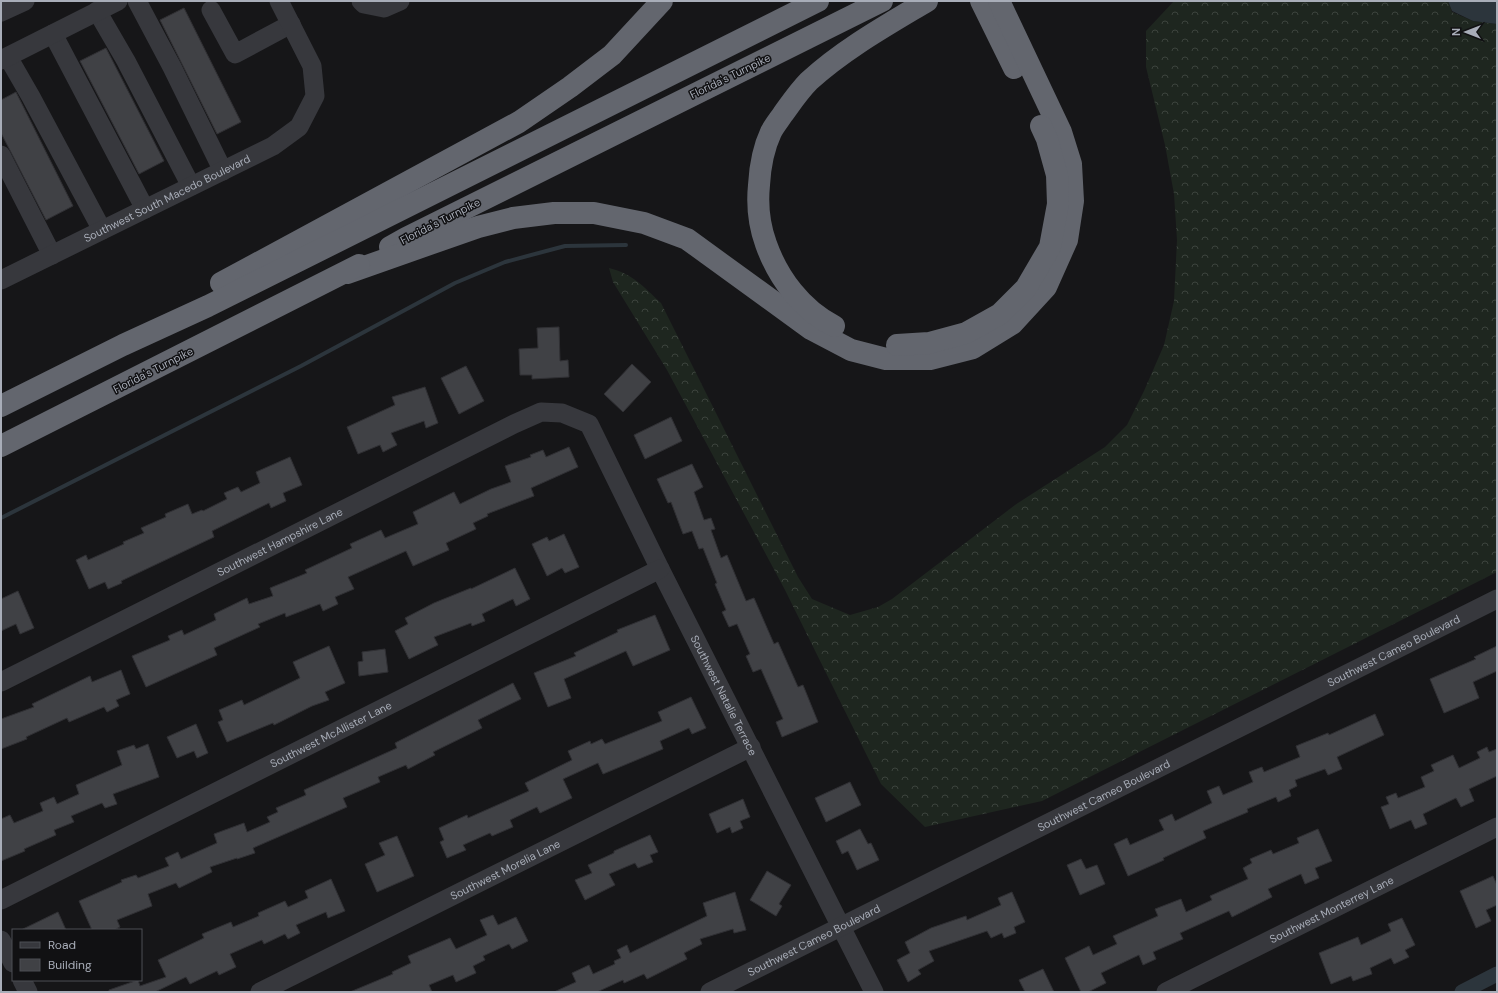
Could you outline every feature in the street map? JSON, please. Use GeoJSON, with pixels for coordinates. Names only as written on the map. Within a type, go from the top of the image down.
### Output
{"type":"FeatureCollection","features":[{"type":"Feature","properties":{"kind":"highway"},"geometry":{"type":"LineString","coordinates":[[123,345],[199,295],[519,122],[570,87],[612,55],[662,1]]}},
{"type":"Feature","properties":{"kind":"highway"},"geometry":{"type":"LineString","coordinates":[[1,406],[123,345],[208,306],[818,1]]}},
{"type":"Feature","properties":{"kind":"highway","name":"Florida's Turnpike"},"geometry":{"type":"LineString","coordinates":[[1,446],[346,273],[406,238],[882,1]]}},
{"type":"Feature","properties":{"kind":"highway"},"geometry":{"type":"LineString","coordinates":[[927,1],[886,25],[842,55],[809,82],[790,104],[771,132],[761,163],[758,201],[762,232],[772,260],[790,289],[820,319],[847,334],[890,345],[929,343],[966,333],[1000,314],[1026,288],[1050,247],[1058,204],[1057,175],[1048,139],[993,6]]}},
{"type":"Feature","properties":{"kind":"highway"},"geometry":{"type":"LineString","coordinates":[[346,273],[478,227],[506,220],[554,213],[594,213],[644,223],[687,239],[811,328],[851,350],[886,359],[930,359],[973,348],[1012,324],[1046,287],[1067,240],[1073,201],[1070,164],[1061,132],[993,6]]}},
{"type":"Feature","properties":{"kind":"street"},"geometry":{"type":"LineString","coordinates":[[1,12],[25,1]]}},
{"type":"Feature","properties":{"kind":"street"},"geometry":{"type":"LineString","coordinates":[[137,1],[172,67],[223,171]]}},
{"type":"Feature","properties":{"kind":"street"},"geometry":{"type":"LineString","coordinates":[[211,10],[234,54],[291,24],[279,1]]}},
{"type":"Feature","properties":{"kind":"street"},"geometry":{"type":"LineString","coordinates":[[361,1],[364,4],[384,8],[400,1]]}},
{"type":"Feature","properties":{"kind":"street"},"geometry":{"type":"LineString","coordinates":[[102,230],[31,97],[4,58],[107,5],[126,61],[190,186]]}},
{"type":"Feature","properties":{"kind":"street","name":"Southwest South Macedo Boulevard"},"geometry":{"type":"LineString","coordinates":[[1,280],[273,146],[299,127],[315,96],[312,66],[291,24]]}},
{"type":"Feature","properties":{"kind":"street"},"geometry":{"type":"LineString","coordinates":[[53,34],[145,209]]}},
{"type":"Feature","properties":{"kind":"street"},"geometry":{"type":"LineString","coordinates":[[3,165],[52,255]]}},
{"type":"Feature","properties":{"kind":"street","name":"Southwest Hampshire Lane"},"geometry":{"type":"LineString","coordinates":[[1,682],[514,424],[541,412],[562,413]]}},
{"type":"Feature","properties":{"kind":"street","name":"Southwest Natalie Terrace"},"geometry":{"type":"LineString","coordinates":[[562,413],[589,424],[660,569],[874,992]]}},
{"type":"Feature","properties":{"kind":"street","name":"Southwest McAllister Lane"},"geometry":{"type":"LineString","coordinates":[[1,900],[660,569]]}},
{"type":"Feature","properties":{"kind":"street","name":"Southwest Cameo Boulevard"},"geometry":{"type":"LineString","coordinates":[[710,992],[1497,599]]}},
{"type":"Feature","properties":{"kind":"street","name":"Southwest Morelia Lane"},"geometry":{"type":"LineString","coordinates":[[260,992],[751,747]]}},
{"type":"Feature","properties":{"kind":"street","name":"Southwest Monterrey Lane"},"geometry":{"type":"LineString","coordinates":[[1166,992],[1497,826]]}},
{"type":"Feature","properties":{"kind":"street"},"geometry":{"type":"LineString","coordinates":[[1,940],[12,961]]}},
{"type":"Feature","properties":{"kind":"street"},"geometry":{"type":"LineString","coordinates":[[22,981],[28,992]]}},
{"type":"Feature","properties":{"kind":"green space"},"geometry":{"type":"Polygon","coordinates":[[[1174,1],[1448,1],[1452,12],[1473,21],[1497,24],[1497,572],[1042,801],[925,827],[881,784],[785,590],[667,370],[613,282],[609,268],[632,277],[661,303],[798,577],[812,599],[850,615],[878,607],[892,599],[1015,505],[1105,447],[1127,425],[1144,391],[1164,345],[1174,301],[1177,240],[1174,194],[1165,145],[1146,67],[1146,31],[1174,1]]]}},
{"type":"Feature","properties":{"kind":"shaded area"},"geometry":{"type":"Polygon","coordinates":[[[1448,1],[1497,1],[1497,24],[1473,21],[1452,11],[1448,1]]]}},
{"type":"Feature","properties":{"kind":"building"},"geometry":{"type":"Polygon","coordinates":[[[184,8],[241,122],[217,134],[160,20],[184,8]]]}},
{"type":"Feature","properties":{"kind":"building"},"geometry":{"type":"Polygon","coordinates":[[[106,48],[164,161],[139,174],[80,61],[106,48]]]}},
{"type":"Feature","properties":{"kind":"building"},"geometry":{"type":"Polygon","coordinates":[[[16,92],[73,206],[46,220],[1,133],[1,100],[16,92]]]}},
{"type":"Feature","properties":{"kind":"building"},"geometry":{"type":"Polygon","coordinates":[[[559,327],[560,361],[568,360],[569,377],[532,379],[532,375],[520,375],[519,349],[538,348],[537,328],[559,327]]]}},
{"type":"Feature","properties":{"kind":"building"},"geometry":{"type":"Polygon","coordinates":[[[632,364],[651,382],[623,412],[604,394],[632,364]]]}},
{"type":"Feature","properties":{"kind":"building"},"geometry":{"type":"Polygon","coordinates":[[[466,366],[484,401],[459,414],[441,378],[466,366]]]}},
{"type":"Feature","properties":{"kind":"building"},"geometry":{"type":"Polygon","coordinates":[[[425,387],[438,423],[426,428],[424,421],[391,433],[397,445],[383,452],[380,445],[358,454],[347,427],[395,405],[392,397],[425,387]]]}},
{"type":"Feature","properties":{"kind":"building"},"geometry":{"type":"Polygon","coordinates":[[[671,417],[682,441],[645,459],[634,435],[671,417]]]}},
{"type":"Feature","properties":{"kind":"building"},"geometry":{"type":"Polygon","coordinates":[[[569,447],[578,467],[531,488],[534,496],[487,514],[488,516],[473,523],[476,529],[446,543],[449,550],[413,566],[406,551],[348,577],[354,589],[335,597],[338,604],[323,611],[320,604],[286,617],[285,613],[258,624],[260,627],[214,648],[217,655],[146,687],[132,656],[170,640],[168,636],[182,630],[184,635],[216,620],[214,614],[247,598],[249,604],[273,596],[270,588],[307,573],[305,570],[352,548],[350,544],[381,530],[385,538],[418,524],[413,512],[454,492],[460,504],[491,489],[511,482],[505,466],[531,457],[530,455],[543,450],[546,457],[569,447]]]}},
{"type":"Feature","properties":{"kind":"building"},"geometry":{"type":"Polygon","coordinates":[[[290,457],[302,485],[283,493],[286,501],[271,508],[269,503],[212,531],[214,537],[121,581],[122,583],[108,589],[105,582],[89,589],[76,560],[86,555],[88,560],[124,544],[123,542],[144,533],[141,528],[166,517],[165,514],[188,504],[192,514],[202,510],[203,511],[227,499],[224,493],[238,487],[241,492],[260,483],[256,472],[290,457]]]}},
{"type":"Feature","properties":{"kind":"building"},"geometry":{"type":"Polygon","coordinates":[[[692,464],[703,487],[694,492],[704,520],[711,518],[715,529],[711,530],[721,558],[727,555],[746,601],[754,598],[774,644],[778,642],[798,687],[803,685],[818,722],[782,737],[776,722],[783,719],[761,669],[753,672],[746,656],[750,654],[737,624],[729,627],[722,612],[726,610],[715,584],[717,583],[703,548],[699,549],[692,531],[683,534],[671,502],[668,503],[657,479],[692,464]]]}},
{"type":"Feature","properties":{"kind":"building"},"geometry":{"type":"Polygon","coordinates":[[[564,534],[579,567],[565,573],[562,568],[547,576],[532,544],[547,537],[549,541],[564,534]]]}},
{"type":"Feature","properties":{"kind":"building"},"geometry":{"type":"Polygon","coordinates":[[[515,568],[530,599],[516,606],[513,599],[482,614],[485,621],[472,626],[471,623],[434,637],[438,645],[409,659],[395,631],[408,624],[405,618],[434,603],[471,589],[515,568]]]}},
{"type":"Feature","properties":{"kind":"building"},"geometry":{"type":"Polygon","coordinates":[[[18,591],[34,628],[20,634],[16,624],[1,631],[1,599],[18,591]]]}},
{"type":"Feature","properties":{"kind":"building"},"geometry":{"type":"Polygon","coordinates":[[[655,615],[670,650],[633,666],[626,651],[564,679],[571,698],[548,707],[534,673],[576,656],[574,653],[618,632],[617,630],[655,615]]]}},
{"type":"Feature","properties":{"kind":"building"},"geometry":{"type":"Polygon","coordinates":[[[329,646],[345,683],[325,692],[329,700],[312,706],[274,725],[273,723],[227,742],[218,722],[223,720],[219,710],[242,700],[244,705],[300,678],[293,662],[329,646]]]}},
{"type":"Feature","properties":{"kind":"building"},"geometry":{"type":"Polygon","coordinates":[[[1497,646],[1497,671],[1473,682],[1479,698],[1444,713],[1430,679],[1476,659],[1474,657],[1497,646]]]}},
{"type":"Feature","properties":{"kind":"building"},"geometry":{"type":"Polygon","coordinates":[[[385,649],[388,672],[359,676],[358,662],[363,661],[362,652],[385,649]]]}},
{"type":"Feature","properties":{"kind":"building"},"geometry":{"type":"Polygon","coordinates":[[[121,670],[130,694],[116,700],[119,706],[107,712],[104,707],[69,722],[67,718],[26,737],[27,739],[1,749],[1,719],[34,707],[32,704],[90,676],[92,682],[121,670]]]}},
{"type":"Feature","properties":{"kind":"building"},"geometry":{"type":"Polygon","coordinates":[[[513,683],[521,699],[478,720],[482,728],[433,752],[435,755],[408,769],[406,765],[378,777],[380,782],[343,798],[347,807],[253,848],[255,853],[210,867],[212,872],[179,888],[176,883],[148,894],[152,906],[117,920],[120,927],[116,929],[92,929],[79,901],[122,882],[121,880],[136,875],[138,878],[169,866],[165,858],[178,852],[181,859],[217,843],[214,834],[244,823],[247,832],[270,822],[267,817],[278,812],[276,808],[306,795],[304,790],[397,748],[395,743],[513,683]]]}},
{"type":"Feature","properties":{"kind":"building"},"geometry":{"type":"Polygon","coordinates":[[[691,697],[706,728],[692,734],[689,728],[660,741],[663,749],[603,774],[598,763],[563,779],[572,798],[540,813],[537,807],[510,820],[513,827],[492,836],[490,833],[463,845],[466,850],[447,858],[440,842],[444,840],[439,828],[467,815],[468,818],[529,791],[525,783],[572,760],[568,751],[590,741],[591,744],[602,739],[605,744],[662,721],[658,712],[691,697]]]}},
{"type":"Feature","properties":{"kind":"building"},"geometry":{"type":"Polygon","coordinates":[[[1375,714],[1384,735],[1337,757],[1342,769],[1328,775],[1325,769],[1295,780],[1297,786],[1289,790],[1291,796],[1278,802],[1276,797],[1247,809],[1248,812],[1203,831],[1206,838],[1163,858],[1164,860],[1128,876],[1114,844],[1127,838],[1130,845],[1164,830],[1159,820],[1172,814],[1175,821],[1212,803],[1207,791],[1219,786],[1223,795],[1253,782],[1249,772],[1262,767],[1264,772],[1300,757],[1296,746],[1328,733],[1329,735],[1375,714]]]}},
{"type":"Feature","properties":{"kind":"building"},"geometry":{"type":"Polygon","coordinates":[[[196,724],[208,753],[197,758],[194,751],[177,758],[167,737],[196,724]]]}},
{"type":"Feature","properties":{"kind":"building"},"geometry":{"type":"Polygon","coordinates":[[[148,744],[159,777],[113,794],[117,804],[105,808],[102,803],[71,816],[74,822],[54,830],[56,835],[24,849],[25,851],[1,861],[1,819],[10,815],[14,823],[43,811],[40,803],[54,797],[57,804],[79,794],[76,785],[122,765],[117,751],[134,745],[136,749],[148,744]]]}},
{"type":"Feature","properties":{"kind":"building"},"geometry":{"type":"Polygon","coordinates":[[[1487,747],[1489,752],[1497,749],[1497,776],[1469,789],[1474,801],[1461,807],[1456,798],[1423,814],[1427,824],[1415,829],[1411,820],[1390,829],[1381,807],[1389,804],[1386,797],[1396,793],[1398,798],[1425,787],[1421,777],[1434,771],[1431,765],[1453,755],[1459,768],[1480,758],[1477,752],[1487,747]]]}},
{"type":"Feature","properties":{"kind":"building"},"geometry":{"type":"Polygon","coordinates":[[[850,782],[861,805],[826,822],[815,798],[850,782]]]}},
{"type":"Feature","properties":{"kind":"building"},"geometry":{"type":"Polygon","coordinates":[[[743,799],[750,817],[740,821],[743,828],[732,833],[730,827],[717,833],[709,814],[743,799]]]}},
{"type":"Feature","properties":{"kind":"building"},"geometry":{"type":"Polygon","coordinates":[[[860,829],[868,844],[871,843],[879,860],[857,870],[848,851],[842,854],[836,841],[860,829]]]}},
{"type":"Feature","properties":{"kind":"building"},"geometry":{"type":"Polygon","coordinates":[[[1318,829],[1332,861],[1315,868],[1319,878],[1305,884],[1301,874],[1268,889],[1272,897],[1232,917],[1229,911],[1180,933],[1183,939],[1153,952],[1156,959],[1143,965],[1139,955],[1101,973],[1106,983],[1088,992],[1081,992],[1065,958],[1089,946],[1093,955],[1117,944],[1113,936],[1158,916],[1155,909],[1181,899],[1186,912],[1212,900],[1210,896],[1248,879],[1243,868],[1252,863],[1250,859],[1271,850],[1273,854],[1299,843],[1297,838],[1318,829]]]}},
{"type":"Feature","properties":{"kind":"building"},"geometry":{"type":"Polygon","coordinates":[[[650,835],[658,852],[650,855],[653,862],[638,868],[635,863],[609,874],[615,885],[585,900],[575,880],[592,873],[588,865],[614,853],[614,851],[650,835]]]}},
{"type":"Feature","properties":{"kind":"building"},"geometry":{"type":"Polygon","coordinates":[[[397,836],[414,876],[377,892],[365,864],[385,855],[379,843],[397,836]]]}},
{"type":"Feature","properties":{"kind":"building"},"geometry":{"type":"Polygon","coordinates":[[[1081,859],[1086,869],[1097,865],[1105,884],[1080,895],[1067,865],[1081,859]]]}},
{"type":"Feature","properties":{"kind":"building"},"geometry":{"type":"Polygon","coordinates":[[[767,871],[791,885],[779,904],[782,906],[776,916],[750,900],[767,871]]]}},
{"type":"Feature","properties":{"kind":"building"},"geometry":{"type":"Polygon","coordinates":[[[1493,876],[1497,885],[1497,905],[1486,910],[1491,921],[1476,928],[1460,891],[1493,876]]]}},
{"type":"Feature","properties":{"kind":"building"},"geometry":{"type":"Polygon","coordinates":[[[331,879],[345,911],[328,918],[326,912],[296,925],[300,933],[288,939],[285,934],[264,944],[262,940],[230,954],[236,967],[219,975],[217,971],[190,984],[186,977],[155,992],[109,992],[109,990],[135,981],[138,981],[140,986],[166,977],[158,960],[204,938],[202,934],[231,922],[233,927],[259,916],[258,913],[285,901],[288,907],[308,898],[305,891],[331,879]]]}},
{"type":"Feature","properties":{"kind":"building"},"geometry":{"type":"Polygon","coordinates":[[[735,892],[746,930],[734,933],[733,929],[700,939],[702,944],[684,953],[687,959],[647,979],[644,974],[624,983],[623,980],[597,992],[554,992],[576,982],[572,973],[589,965],[593,974],[615,964],[614,961],[621,958],[617,950],[627,945],[630,953],[707,916],[703,903],[735,892]]]}},
{"type":"Feature","properties":{"kind":"building"},"geometry":{"type":"Polygon","coordinates":[[[1012,892],[1025,922],[1014,927],[1016,933],[1004,938],[1002,933],[991,938],[987,931],[929,951],[934,961],[918,970],[921,974],[908,982],[897,960],[910,953],[905,942],[931,928],[966,916],[967,920],[1001,905],[998,898],[1012,892]]]}},
{"type":"Feature","properties":{"kind":"building"},"geometry":{"type":"Polygon","coordinates":[[[58,912],[66,929],[23,929],[58,912]]]}},
{"type":"Feature","properties":{"kind":"building"},"geometry":{"type":"Polygon","coordinates":[[[493,915],[498,925],[516,917],[528,941],[512,949],[509,944],[483,956],[485,960],[473,966],[476,973],[456,982],[453,975],[429,985],[432,992],[350,992],[393,974],[392,972],[411,963],[408,956],[450,938],[456,949],[487,935],[480,920],[493,915]]]}},
{"type":"Feature","properties":{"kind":"building"},"geometry":{"type":"Polygon","coordinates":[[[1402,918],[1415,945],[1405,950],[1409,957],[1394,964],[1391,958],[1370,968],[1372,974],[1353,981],[1351,976],[1331,984],[1319,953],[1358,937],[1361,945],[1391,931],[1388,924],[1402,918]]]}},
{"type":"Feature","properties":{"kind":"building"},"geometry":{"type":"Polygon","coordinates":[[[1043,969],[1054,992],[1025,992],[1019,980],[1043,969]]]}},
{"type":"Feature","properties":{"kind":"waterway"},"geometry":{"type":"LineString","coordinates":[[1,518],[301,366],[455,283],[505,262],[565,246],[626,245]]}},
{"type":"Feature","properties":{"kind":"waterway"},"geometry":{"type":"LineString","coordinates":[[1462,992],[1497,974]]}}]}
